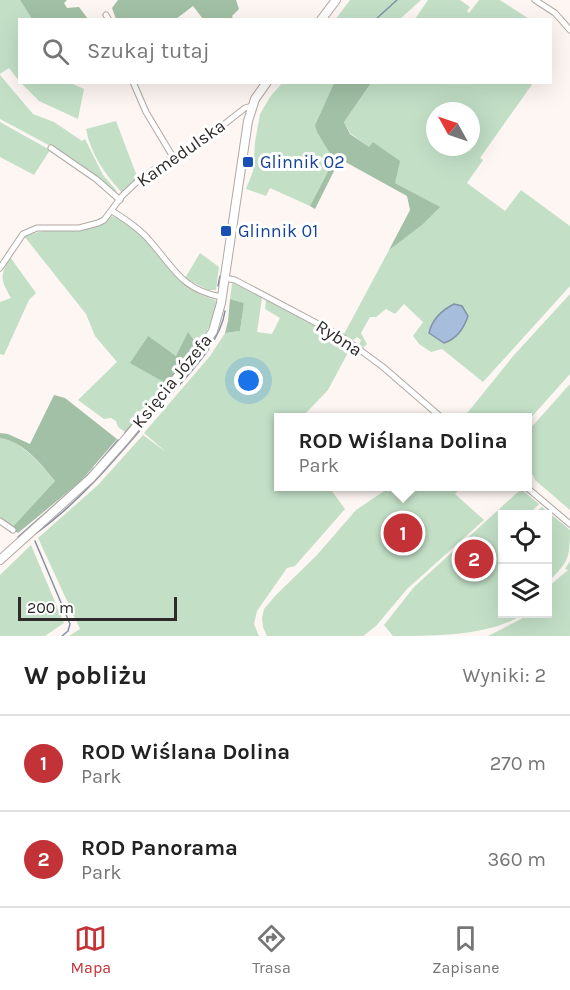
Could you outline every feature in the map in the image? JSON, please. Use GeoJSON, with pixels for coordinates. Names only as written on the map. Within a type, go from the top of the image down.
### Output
{"type":"FeatureCollection","features":[{"type":"Feature","properties":{"kind":"main road"},"geometry":{"type":"LineString","coordinates":[[322,18],[336,0]]}},
{"type":"Feature","properties":{"kind":"main road","name":"Księcia Józefa"},"geometry":{"type":"LineString","coordinates":[[0,560],[91,478],[195,357],[213,331],[218,319],[252,106],[266,84]]}},
{"type":"Feature","properties":{"kind":"street"},"geometry":{"type":"LineString","coordinates":[[535,0],[555,13],[570,30]]}},
{"type":"Feature","properties":{"kind":"street"},"geometry":{"type":"LineString","coordinates":[[134,84],[146,112],[173,157]]}},
{"type":"Feature","properties":{"kind":"street","name":"Kamedulska"},"geometry":{"type":"LineString","coordinates":[[0,268],[19,238],[27,231],[37,228],[78,228],[98,224],[142,177],[213,133],[245,108],[252,106]]}},
{"type":"Feature","properties":{"kind":"street"},"geometry":{"type":"LineString","coordinates":[[51,148],[96,179],[120,200]]}},
{"type":"Feature","properties":{"kind":"street"},"geometry":{"type":"LineString","coordinates":[[112,211],[148,238],[183,280],[192,287],[221,297]]}},
{"type":"Feature","properties":{"kind":"street","name":"Rybna"},"geometry":{"type":"LineString","coordinates":[[224,278],[235,280],[341,336],[383,367],[436,413]]}},
{"type":"Feature","properties":{"kind":"street"},"geometry":{"type":"LineString","coordinates":[[531,491],[570,524]]}},
{"type":"Feature","properties":{"kind":"street"},"geometry":{"type":"LineString","coordinates":[[0,521],[13,530]]}},
{"type":"Feature","properties":{"kind":"green space"},"geometry":{"type":"Polygon","coordinates":[[[0,0],[20,0],[31,18],[18,18],[18,80],[9,68],[0,74],[0,0]]]}},
{"type":"Feature","properties":{"kind":"green space"},"geometry":{"type":"Polygon","coordinates":[[[20,0],[67,0],[64,3],[67,8],[79,7],[87,18],[31,18],[20,0]]]}},
{"type":"Feature","properties":{"kind":"green space"},"geometry":{"type":"Polygon","coordinates":[[[118,0],[236,0],[239,9],[233,18],[202,18],[193,6],[177,18],[116,18],[112,8],[118,0]]]}},
{"type":"Feature","properties":{"kind":"green space"},"geometry":{"type":"Polygon","coordinates":[[[350,0],[421,0],[401,18],[336,18],[350,0]]]}},
{"type":"Feature","properties":{"kind":"green space"},"geometry":{"type":"Polygon","coordinates":[[[428,0],[460,0],[470,7],[467,11],[469,13],[479,0],[500,0],[527,18],[416,18],[428,0]]]}},
{"type":"Feature","properties":{"kind":"green space"},"geometry":{"type":"Polygon","coordinates":[[[0,75],[33,114],[54,122],[82,141],[85,139],[103,175],[117,191],[115,192],[54,148],[0,119],[0,75]]]}},
{"type":"Feature","properties":{"kind":"green space"},"geometry":{"type":"Polygon","coordinates":[[[22,84],[73,84],[84,89],[78,119],[39,101],[22,84]]]}},
{"type":"Feature","properties":{"kind":"green space"},"geometry":{"type":"Polygon","coordinates":[[[281,84],[334,84],[315,125],[334,160],[310,206],[270,188],[266,196],[246,189],[253,171],[260,114],[281,84]]]}},
{"type":"Feature","properties":{"kind":"green space"},"geometry":{"type":"Polygon","coordinates":[[[334,84],[370,84],[344,122],[350,134],[369,147],[373,142],[400,161],[395,183],[440,207],[423,224],[389,250],[410,210],[407,196],[340,159],[315,209],[310,206],[334,160],[315,125],[334,84]]]}},
{"type":"Feature","properties":{"kind":"green space"},"geometry":{"type":"Polygon","coordinates":[[[370,84],[532,84],[480,158],[483,160],[467,183],[505,211],[521,190],[570,226],[570,286],[483,382],[442,349],[431,352],[419,344],[413,336],[423,322],[404,304],[395,314],[386,309],[376,317],[370,317],[361,333],[367,344],[363,348],[359,345],[361,340],[357,337],[352,341],[344,334],[389,250],[439,207],[395,183],[373,142],[370,148],[350,133],[344,122],[370,84]]]}},
{"type":"Feature","properties":{"kind":"green space"},"geometry":{"type":"Polygon","coordinates":[[[116,121],[138,179],[122,193],[100,164],[91,147],[86,129],[116,121]]]}},
{"type":"Feature","properties":{"kind":"green space"},"geometry":{"type":"Polygon","coordinates":[[[0,122],[50,150],[34,175],[0,157],[0,122]]]}},
{"type":"Feature","properties":{"kind":"green space"},"geometry":{"type":"Polygon","coordinates":[[[112,216],[128,224],[143,237],[188,287],[215,300],[217,304],[212,322],[198,345],[189,333],[176,356],[147,337],[131,363],[167,384],[125,432],[118,427],[116,421],[111,418],[104,419],[78,400],[117,362],[95,336],[86,314],[24,236],[45,231],[91,226],[112,216]]]}},
{"type":"Feature","properties":{"kind":"green space"},"geometry":{"type":"Polygon","coordinates":[[[200,253],[219,267],[216,290],[208,290],[185,278],[200,253]]]}},
{"type":"Feature","properties":{"kind":"green space"},"geometry":{"type":"Polygon","coordinates":[[[10,257],[36,293],[29,300],[4,355],[0,354],[0,302],[11,298],[3,277],[10,257]]]}},
{"type":"Feature","properties":{"kind":"green space"},"geometry":{"type":"Polygon","coordinates":[[[232,284],[262,298],[257,332],[272,334],[280,318],[265,309],[266,300],[351,347],[328,390],[306,413],[274,413],[274,491],[332,491],[345,509],[295,566],[287,568],[257,611],[254,624],[259,636],[69,636],[80,629],[38,538],[98,485],[143,435],[166,452],[144,433],[210,356],[225,333],[240,331],[244,303],[230,299],[232,284]]]}},
{"type":"Feature","properties":{"kind":"green space"},"geometry":{"type":"Polygon","coordinates":[[[570,294],[570,374],[532,417],[532,413],[467,413],[514,355],[570,294]]]}},
{"type":"Feature","properties":{"kind":"green space"},"geometry":{"type":"Polygon","coordinates":[[[230,299],[244,303],[240,331],[225,333],[228,321],[230,299]]]}},
{"type":"Feature","properties":{"kind":"green space"},"geometry":{"type":"Polygon","coordinates":[[[188,332],[198,345],[167,384],[130,363],[148,336],[176,356],[188,332]]]}},
{"type":"Feature","properties":{"kind":"green space"},"geometry":{"type":"Polygon","coordinates":[[[570,384],[570,510],[532,475],[532,427],[570,384]]]}},
{"type":"Feature","properties":{"kind":"green space"},"geometry":{"type":"Polygon","coordinates":[[[54,395],[65,398],[117,439],[80,482],[18,533],[11,529],[55,481],[31,454],[17,444],[0,438],[0,433],[8,434],[30,444],[54,395]]]}},
{"type":"Feature","properties":{"kind":"green space"},"geometry":{"type":"Polygon","coordinates":[[[0,438],[9,440],[24,449],[55,481],[12,529],[0,521],[0,438]]]}},
{"type":"Feature","properties":{"kind":"green space"},"geometry":{"type":"Polygon","coordinates":[[[384,491],[458,491],[455,494],[484,520],[407,589],[376,626],[363,636],[267,636],[262,618],[264,609],[317,555],[356,510],[384,491]]]}},
{"type":"Feature","properties":{"kind":"green space"},"geometry":{"type":"Polygon","coordinates":[[[519,491],[523,491],[539,504],[533,510],[498,510],[519,491]]]}},
{"type":"Feature","properties":{"kind":"green space"},"geometry":{"type":"Polygon","coordinates":[[[498,510],[498,618],[515,618],[477,631],[442,635],[393,636],[384,625],[414,587],[498,510]]]}},
{"type":"Feature","properties":{"kind":"green space"},"geometry":{"type":"Polygon","coordinates":[[[552,515],[570,530],[568,554],[560,570],[552,578],[552,515]]]}},
{"type":"Feature","properties":{"kind":"green space"},"geometry":{"type":"Polygon","coordinates":[[[31,545],[64,623],[45,636],[0,636],[0,575],[31,545]]]}},
{"type":"Feature","properties":{"kind":"green space"},"geometry":{"type":"Polygon","coordinates":[[[570,561],[570,636],[488,636],[522,618],[552,618],[552,584],[568,570],[565,569],[570,561]]]}},
{"type":"Feature","properties":{"kind":"water"},"geometry":{"type":"Polygon","coordinates":[[[454,304],[462,306],[468,316],[453,339],[444,343],[429,333],[438,316],[454,304]]]}},
{"type":"Feature","properties":{"kind":"waterway"},"geometry":{"type":"LineString","coordinates":[[377,18],[397,0]]}},
{"type":"Feature","properties":{"kind":"waterway"},"geometry":{"type":"LineString","coordinates":[[218,286],[220,276]]}},
{"type":"Feature","properties":{"kind":"waterway"},"geometry":{"type":"LineString","coordinates":[[35,534],[70,506],[102,474],[190,373],[216,337],[225,311]]}},
{"type":"Feature","properties":{"kind":"waterway"},"geometry":{"type":"LineString","coordinates":[[125,433],[143,411]]}},
{"type":"Feature","properties":{"kind":"waterway"},"geometry":{"type":"LineString","coordinates":[[97,465],[118,440]]}},
{"type":"Feature","properties":{"kind":"waterway"},"geometry":{"type":"LineString","coordinates":[[83,480],[94,468]]}},
{"type":"Feature","properties":{"kind":"waterway"},"geometry":{"type":"LineString","coordinates":[[18,537],[73,489]]}},
{"type":"Feature","properties":{"kind":"waterway"},"geometry":{"type":"LineString","coordinates":[[35,541],[70,624],[68,631],[62,636]]}},
{"type":"Feature","properties":{"kind":"place","name":"Glinnik 02"},"geometry":{"type":"Point","coordinates":[248,162]}},
{"type":"Feature","properties":{"kind":"place","name":"Glinnik 01"},"geometry":{"type":"Point","coordinates":[226,231]}},
{"type":"Feature","properties":{"kind":"place","name":"ROD Wiślana Dolina"},"geometry":{"type":"Point","coordinates":[403,533]}},
{"type":"Feature","properties":{"kind":"place","name":"ROD Panorama"},"geometry":{"type":"Point","coordinates":[474,559]}}]}
